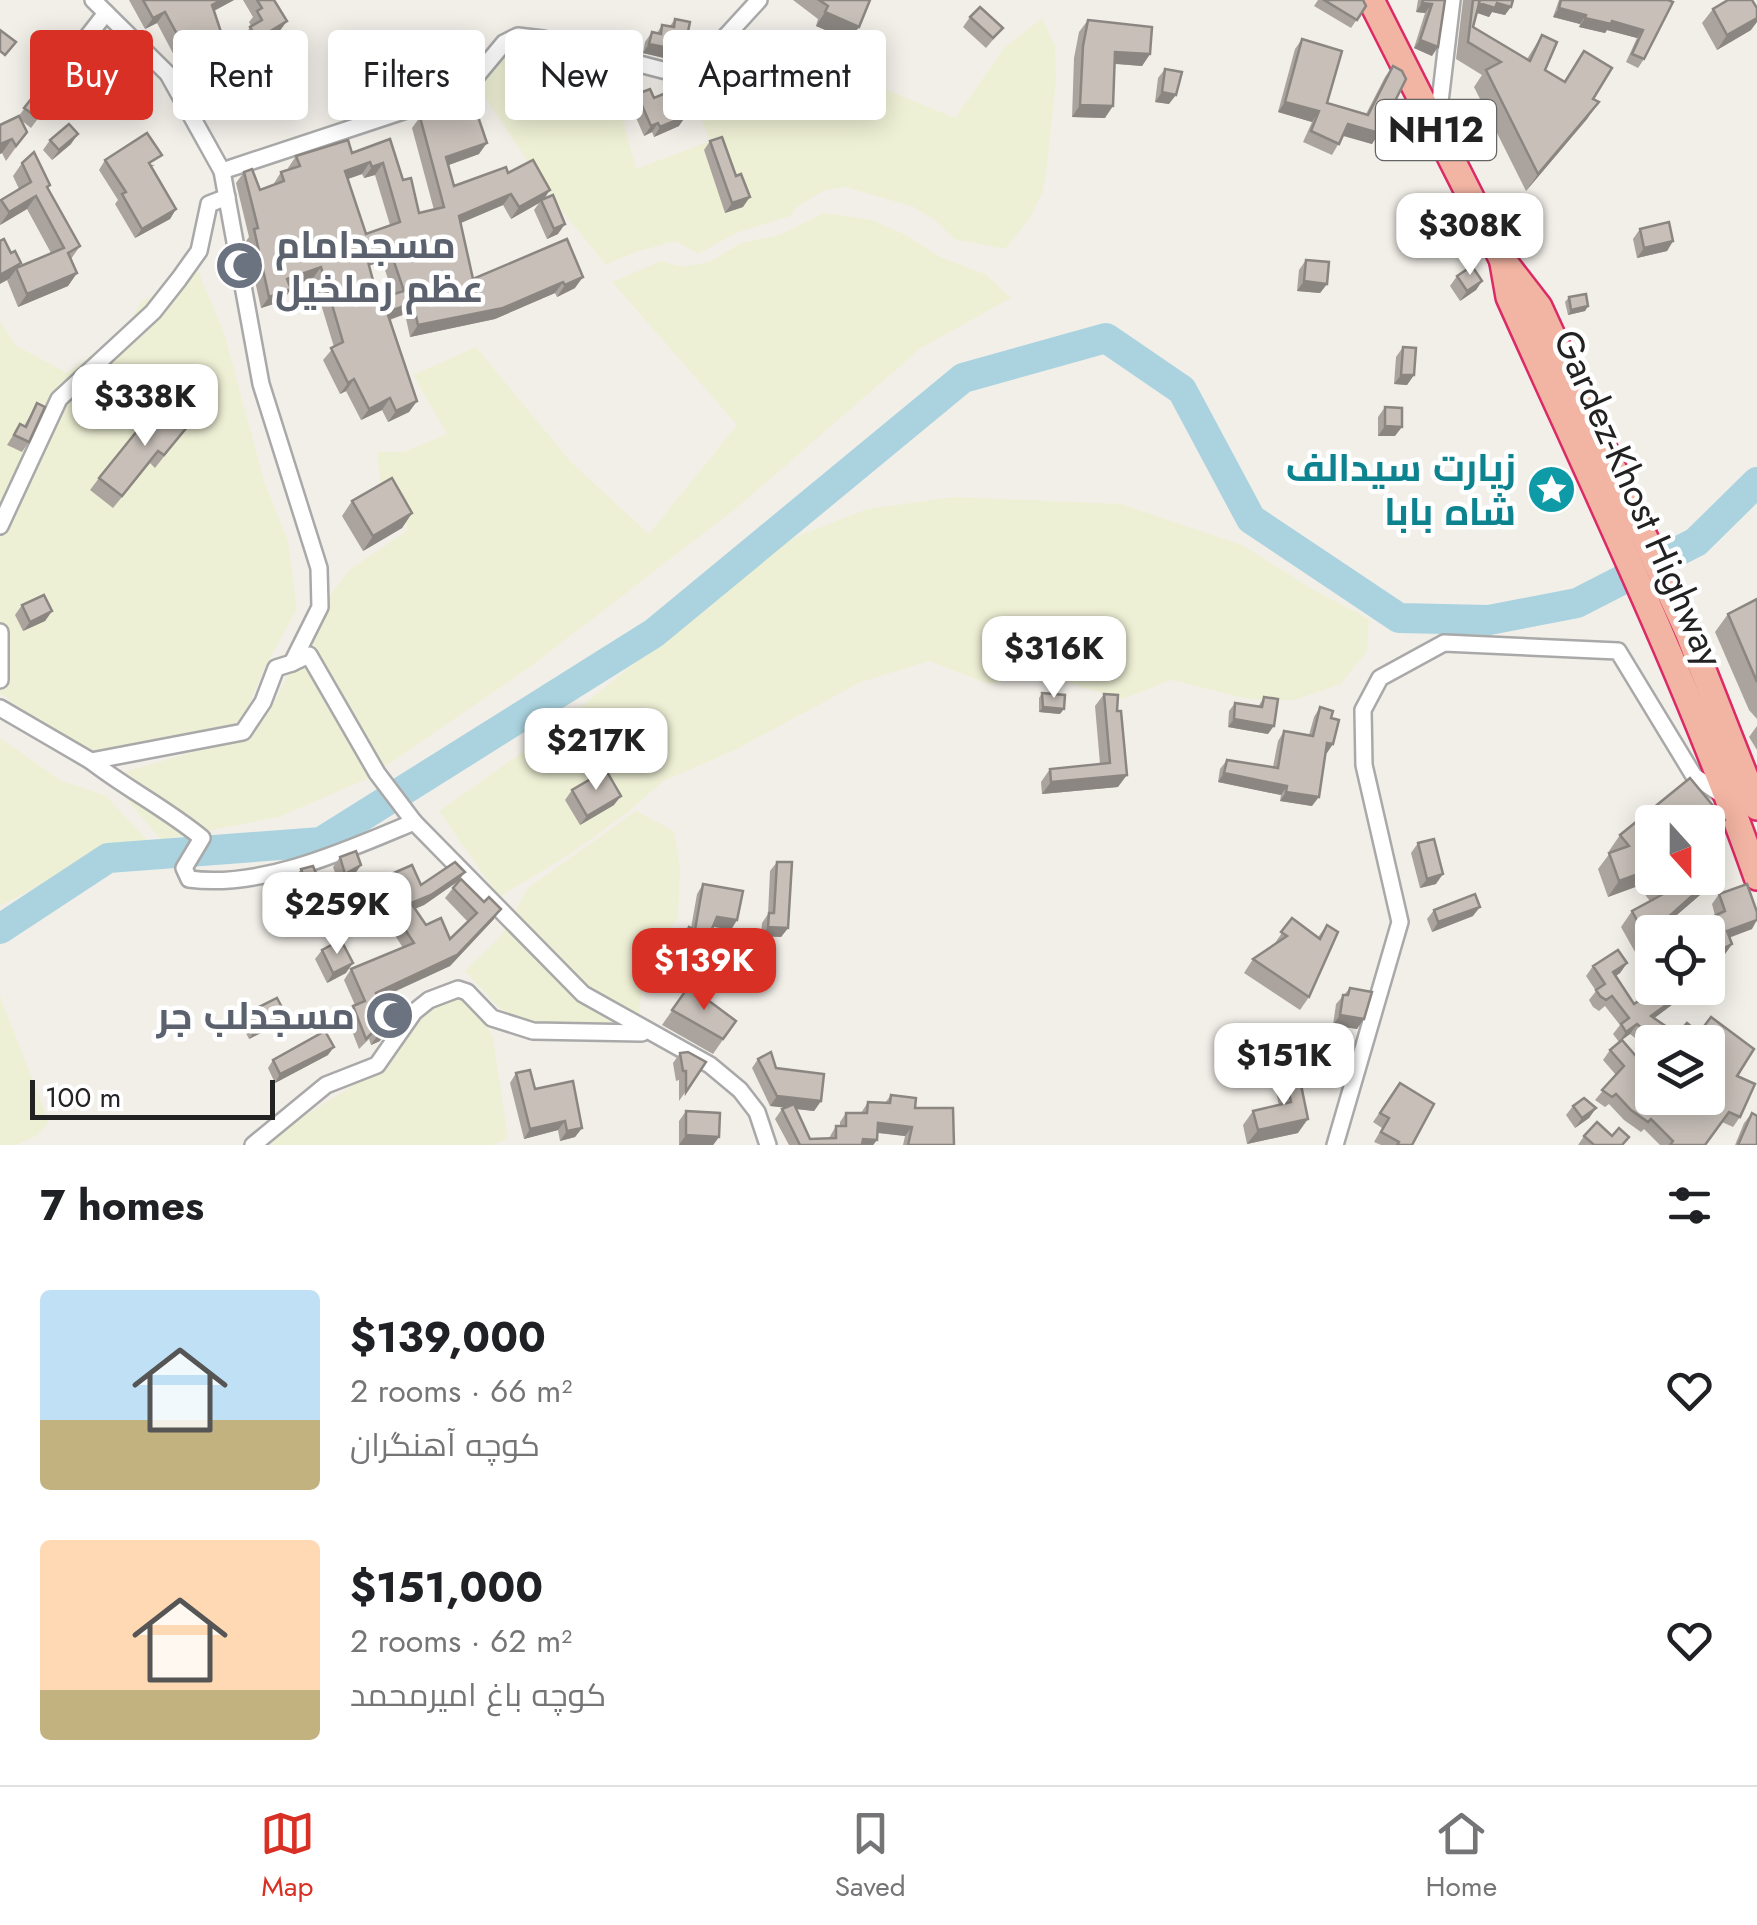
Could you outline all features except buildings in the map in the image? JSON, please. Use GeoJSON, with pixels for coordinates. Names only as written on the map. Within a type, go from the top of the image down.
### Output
{"type":"FeatureCollection","features":[{"type":"Feature","properties":{"kind":"highway","name":"Gardez-Khost Highway"},"geometry":{"type":"LineString","coordinates":[[1370,0],[1502,260],[1540,307],[1611,491],[1757,807]]}},
{"type":"Feature","properties":{"kind":"highway","name":"Gardez-Khost Highway"},"geometry":{"type":"LineString","coordinates":[[1676,638],[1757,877]]}},
{"type":"Feature","properties":{"kind":"street"},"geometry":{"type":"LineString","coordinates":[[93,0],[168,74],[222,171],[261,384],[319,568],[320,608],[292,663]]}},
{"type":"Feature","properties":{"kind":"street"},"geometry":{"type":"LineString","coordinates":[[222,171],[464,91],[504,43],[518,36],[678,74],[704,59],[759,0]]}},
{"type":"Feature","properties":{"kind":"street"},"geometry":{"type":"LineString","coordinates":[[1437,130],[1452,0]]}},
{"type":"Feature","properties":{"kind":"street"},"geometry":{"type":"LineString","coordinates":[[92,30],[106,12]]}},
{"type":"Feature","properties":{"kind":"street"},"geometry":{"type":"LineString","coordinates":[[0,526],[59,399],[154,312],[198,251],[210,204],[227,197]]}},
{"type":"Feature","properties":{"kind":"street"},"geometry":{"type":"LineString","coordinates":[[0,632],[0,680]]}},
{"type":"Feature","properties":{"kind":"street"},"geometry":{"type":"LineString","coordinates":[[1336,1145],[1400,922],[1364,765],[1363,710],[1380,678],[1444,643],[1618,651],[1694,776],[1730,800]]}},
{"type":"Feature","properties":{"kind":"street"},"geometry":{"type":"LineString","coordinates":[[91,761],[242,732],[263,702],[276,668],[309,655],[377,773],[414,822],[582,994],[710,1065],[740,1090],[757,1112],[768,1145]]}},
{"type":"Feature","properties":{"kind":"street"},"geometry":{"type":"LineString","coordinates":[[0,708],[91,761],[202,838],[184,868],[189,879],[208,882],[268,875],[414,822]]}},
{"type":"Feature","properties":{"kind":"street"},"geometry":{"type":"LineString","coordinates":[[252,1145],[326,1085],[377,1065],[414,1012],[429,1000],[458,989],[467,992],[492,1018],[533,1031],[650,1034]]}},
{"type":"Feature","properties":{"kind":"green space"},"geometry":{"type":"Polygon","coordinates":[[[1042,18],[1055,46],[1056,80],[1043,191],[1030,218],[1005,249],[954,239],[914,207],[845,187],[825,190],[797,207],[790,216],[736,233],[698,254],[676,241],[606,265],[560,209],[485,97],[485,79],[505,56],[505,120],[624,120],[636,169],[710,141],[702,120],[886,120],[886,90],[955,118],[1005,47],[1042,18]]]}},
{"type":"Feature","properties":{"kind":"green space"},"geometry":{"type":"Polygon","coordinates":[[[824,213],[872,220],[904,234],[942,258],[985,274],[1011,298],[921,348],[739,506],[530,667],[367,779],[279,817],[161,840],[108,777],[249,735],[275,701],[321,607],[349,570],[408,530],[390,484],[381,485],[377,452],[403,452],[447,434],[413,375],[476,347],[571,462],[649,534],[737,425],[612,282],[661,261],[682,267],[709,262],[741,243],[780,235],[824,213]]]}},
{"type":"Feature","properties":{"kind":"green space"},"geometry":{"type":"Polygon","coordinates":[[[197,268],[225,336],[264,481],[288,541],[297,609],[266,665],[239,727],[98,761],[75,761],[0,694],[0,321],[15,345],[67,373],[125,330],[141,302],[197,268]]]}},
{"type":"Feature","properties":{"kind":"green space"},"geometry":{"type":"Polygon","coordinates":[[[954,497],[1121,504],[1242,545],[1369,619],[1367,651],[1341,684],[1295,700],[1248,699],[1172,680],[1122,699],[1042,675],[989,684],[929,661],[861,682],[735,750],[663,781],[570,854],[499,897],[439,811],[544,737],[781,543],[867,509],[954,497]]]}},
{"type":"Feature","properties":{"kind":"green space"},"geometry":{"type":"Polygon","coordinates":[[[0,738],[60,780],[106,796],[149,842],[110,848],[0,906],[0,738]]]}},
{"type":"Feature","properties":{"kind":"green space"},"geometry":{"type":"Polygon","coordinates":[[[636,811],[674,831],[680,868],[678,917],[644,971],[638,1019],[586,1025],[519,1022],[497,1006],[465,971],[502,935],[528,888],[636,811]]]}},
{"type":"Feature","properties":{"kind":"green space"},"geometry":{"type":"Polygon","coordinates":[[[0,996],[49,1123],[36,1136],[16,1145],[0,1145],[0,996]]]}},
{"type":"Feature","properties":{"kind":"green space"},"geometry":{"type":"Polygon","coordinates":[[[461,996],[477,1007],[493,1038],[508,1139],[491,1145],[257,1145],[362,1080],[440,1000],[461,996]]]}},
{"type":"Feature","properties":{"kind":"waterway"},"geometry":{"type":"LineString","coordinates":[[0,929],[108,858],[321,842],[654,633],[963,378],[1106,338],[1182,390],[1251,519],[1399,618],[1489,620],[1577,603],[1696,542],[1757,482]]}},
{"type":"Feature","properties":{"kind":"place","name":"مسجدامام عظم رملخیل"},"geometry":{"type":"Point","coordinates":[240,266]}},
{"type":"Feature","properties":{"kind":"place","name":"زیارت سیدالف شاه بابا"},"geometry":{"type":"Point","coordinates":[1551,489]}},
{"type":"Feature","properties":{"kind":"place","name":"مسجدلب جر"},"geometry":{"type":"Point","coordinates":[390,1015]}}]}
